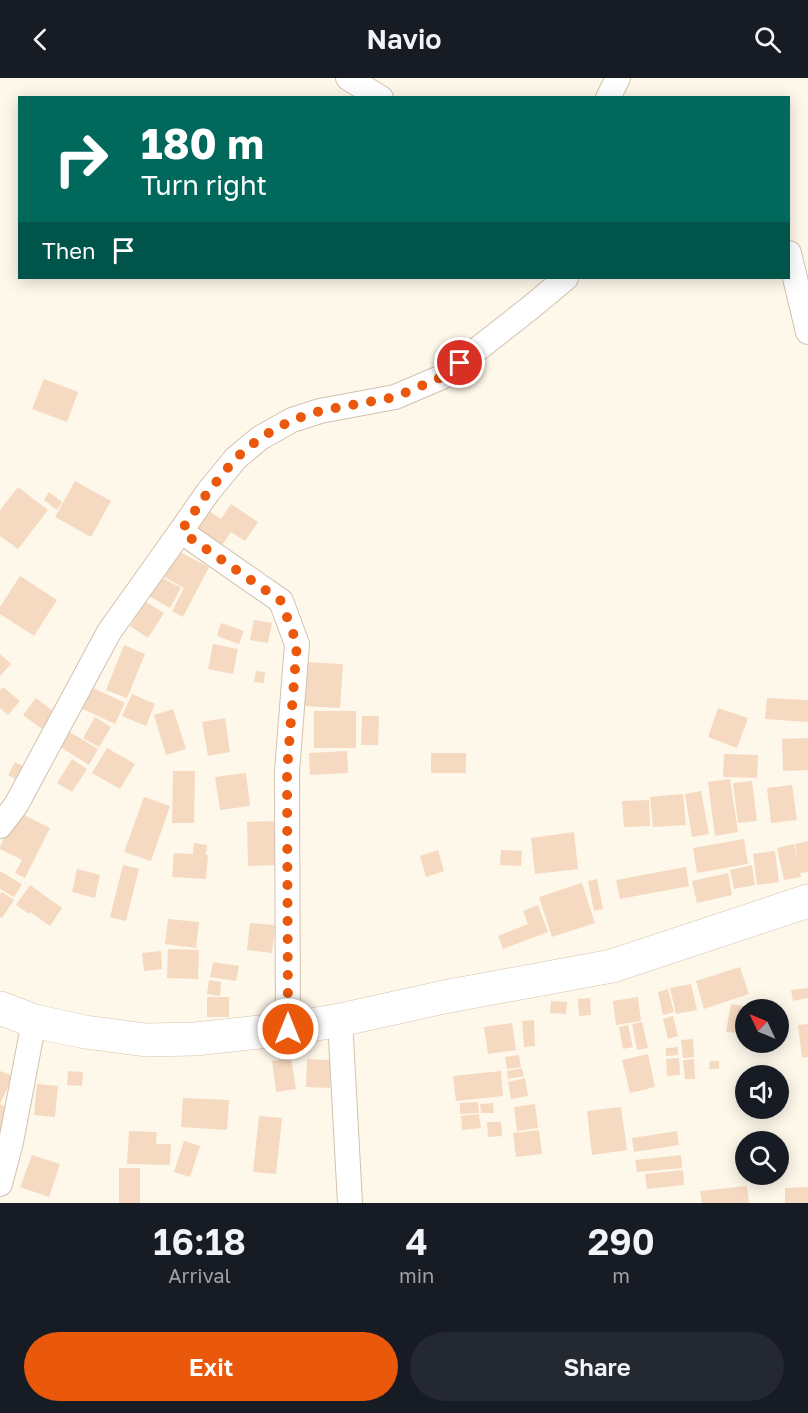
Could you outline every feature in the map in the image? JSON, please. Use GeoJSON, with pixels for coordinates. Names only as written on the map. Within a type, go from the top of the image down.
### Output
{"type":"FeatureCollection","features":[{"type":"Feature","properties":{"kind":"street"},"geometry":{"type":"LineString","coordinates":[[348,78],[378,96]]}},
{"type":"Feature","properties":{"kind":"street"},"geometry":{"type":"LineString","coordinates":[[609,96],[618,78]]}},
{"type":"Feature","properties":{"kind":"street"},"geometry":{"type":"LineString","coordinates":[[790,257],[808,332]]}},
{"type":"Feature","properties":{"kind":"street"},"geometry":{"type":"LineString","coordinates":[[0,826],[16,805],[109,632],[208,492],[236,458],[260,438],[292,420],[320,411],[395,397],[442,377],[565,279]]}},
{"type":"Feature","properties":{"kind":"street"},"geometry":{"type":"LineString","coordinates":[[183,528],[184,533],[189,537],[281,601],[297,644],[287,771],[288,1029]]}},
{"type":"Feature","properties":{"kind":"street"},"geometry":{"type":"LineString","coordinates":[[0,1008],[34,1021],[85,1032],[146,1040],[195,1039],[288,1029],[612,966],[808,901]]}},
{"type":"Feature","properties":{"kind":"street"},"geometry":{"type":"LineString","coordinates":[[340,1020],[350,1203]]}},
{"type":"Feature","properties":{"kind":"street"},"geometry":{"type":"LineString","coordinates":[[0,1184],[11,1142],[34,1021]]}},
{"type":"Feature","properties":{"kind":"building"},"geometry":{"type":"Polygon","coordinates":[[[44,379],[78,392],[67,422],[32,409],[44,379]]]}},
{"type":"Feature","properties":{"kind":"building"},"geometry":{"type":"Polygon","coordinates":[[[75,481],[111,501],[91,537],[55,517],[75,481]]]}},
{"type":"Feature","properties":{"kind":"building"},"geometry":{"type":"Polygon","coordinates":[[[18,487],[48,510],[18,549],[0,536],[0,510],[18,487]]]}},
{"type":"Feature","properties":{"kind":"building"},"geometry":{"type":"Polygon","coordinates":[[[49,492],[62,502],[57,510],[44,500],[49,492]]]}},
{"type":"Feature","properties":{"kind":"building"},"geometry":{"type":"Polygon","coordinates":[[[231,504],[258,522],[245,541],[231,532],[220,548],[195,531],[209,511],[221,519],[231,504]]]}},
{"type":"Feature","properties":{"kind":"building"},"geometry":{"type":"Polygon","coordinates":[[[178,551],[209,567],[183,617],[172,611],[184,588],[164,577],[178,551]]]}},
{"type":"Feature","properties":{"kind":"building"},"geometry":{"type":"Polygon","coordinates":[[[20,576],[57,600],[34,636],[0,614],[0,607],[20,576]]]}},
{"type":"Feature","properties":{"kind":"building"},"geometry":{"type":"Polygon","coordinates":[[[161,577],[181,588],[170,608],[149,596],[161,577]]]}},
{"type":"Feature","properties":{"kind":"building"},"geometry":{"type":"Polygon","coordinates":[[[146,602],[164,613],[148,638],[130,626],[146,602]]]}},
{"type":"Feature","properties":{"kind":"building"},"geometry":{"type":"Polygon","coordinates":[[[254,620],[272,623],[268,643],[250,640],[254,620]]]}},
{"type":"Feature","properties":{"kind":"building"},"geometry":{"type":"Polygon","coordinates":[[[221,623],[244,631],[239,644],[217,636],[221,623]]]}},
{"type":"Feature","properties":{"kind":"building"},"geometry":{"type":"Polygon","coordinates":[[[213,644],[238,649],[233,674],[208,669],[213,644]]]}},
{"type":"Feature","properties":{"kind":"building"},"geometry":{"type":"Polygon","coordinates":[[[124,645],[145,654],[127,698],[106,690],[124,645]]]}},
{"type":"Feature","properties":{"kind":"building"},"geometry":{"type":"Polygon","coordinates":[[[0,654],[11,664],[0,676],[0,654]]]}},
{"type":"Feature","properties":{"kind":"building"},"geometry":{"type":"Polygon","coordinates":[[[304,662],[343,664],[340,708],[302,706],[304,662]]]}},
{"type":"Feature","properties":{"kind":"building"},"geometry":{"type":"Polygon","coordinates":[[[256,671],[265,672],[264,683],[254,682],[256,671]]]}},
{"type":"Feature","properties":{"kind":"building"},"geometry":{"type":"Polygon","coordinates":[[[3,687],[20,701],[8,715],[0,708],[0,690],[3,687]]]}},
{"type":"Feature","properties":{"kind":"building"},"geometry":{"type":"Polygon","coordinates":[[[91,687],[125,703],[115,724],[81,708],[91,687]]]}},
{"type":"Feature","properties":{"kind":"building"},"geometry":{"type":"Polygon","coordinates":[[[132,694],[155,704],[146,726],[122,716],[132,694]]]}},
{"type":"Feature","properties":{"kind":"building"},"geometry":{"type":"Polygon","coordinates":[[[36,698],[54,712],[42,729],[23,715],[36,698]]]}},
{"type":"Feature","properties":{"kind":"building"},"geometry":{"type":"Polygon","coordinates":[[[767,698],[808,700],[808,722],[765,719],[767,698]]]}},
{"type":"Feature","properties":{"kind":"building"},"geometry":{"type":"Polygon","coordinates":[[[718,708],[748,718],[737,748],[708,737],[718,708]]]}},
{"type":"Feature","properties":{"kind":"building"},"geometry":{"type":"Polygon","coordinates":[[[173,709],[186,749],[166,755],[154,715],[173,709]]]}},
{"type":"Feature","properties":{"kind":"building"},"geometry":{"type":"Polygon","coordinates":[[[314,711],[356,711],[356,748],[314,748],[314,711]]]}},
{"type":"Feature","properties":{"kind":"building"},"geometry":{"type":"Polygon","coordinates":[[[362,716],[379,716],[378,745],[361,745],[362,716]]]}},
{"type":"Feature","properties":{"kind":"building"},"geometry":{"type":"Polygon","coordinates":[[[95,717],[111,727],[99,747],[83,738],[95,717]]]}},
{"type":"Feature","properties":{"kind":"building"},"geometry":{"type":"Polygon","coordinates":[[[225,718],[230,752],[208,756],[202,722],[225,718]]]}},
{"type":"Feature","properties":{"kind":"building"},"geometry":{"type":"Polygon","coordinates":[[[68,731],[98,749],[89,765],[59,746],[68,731]]]}},
{"type":"Feature","properties":{"kind":"building"},"geometry":{"type":"Polygon","coordinates":[[[808,738],[808,770],[783,771],[782,739],[808,738]]]}},
{"type":"Feature","properties":{"kind":"building"},"geometry":{"type":"Polygon","coordinates":[[[107,748],[135,764],[120,789],[92,773],[107,748]]]}},
{"type":"Feature","properties":{"kind":"building"},"geometry":{"type":"Polygon","coordinates":[[[347,751],[348,773],[310,775],[309,753],[347,751]]]}},
{"type":"Feature","properties":{"kind":"building"},"geometry":{"type":"Polygon","coordinates":[[[431,753],[466,753],[466,773],[431,773],[431,753]]]}},
{"type":"Feature","properties":{"kind":"building"},"geometry":{"type":"Polygon","coordinates":[[[724,754],[758,755],[757,778],[723,777],[724,754]]]}},
{"type":"Feature","properties":{"kind":"building"},"geometry":{"type":"Polygon","coordinates":[[[72,759],[87,769],[72,792],[57,783],[72,759]]]}},
{"type":"Feature","properties":{"kind":"building"},"geometry":{"type":"Polygon","coordinates":[[[15,762],[30,770],[23,783],[8,775],[15,762]]]}},
{"type":"Feature","properties":{"kind":"building"},"geometry":{"type":"Polygon","coordinates":[[[173,771],[195,771],[194,823],[172,823],[173,771]]]}},
{"type":"Feature","properties":{"kind":"building"},"geometry":{"type":"Polygon","coordinates":[[[246,773],[250,806],[220,810],[215,777],[246,773]]]}},
{"type":"Feature","properties":{"kind":"building"},"geometry":{"type":"Polygon","coordinates":[[[730,779],[738,832],[715,836],[708,782],[730,779]]]}},
{"type":"Feature","properties":{"kind":"building"},"geometry":{"type":"Polygon","coordinates":[[[752,781],[757,821],[738,823],[733,783],[752,781]]]}},
{"type":"Feature","properties":{"kind":"building"},"geometry":{"type":"Polygon","coordinates":[[[792,785],[797,820],[771,823],[767,788],[792,785]]]}},
{"type":"Feature","properties":{"kind":"building"},"geometry":{"type":"Polygon","coordinates":[[[701,791],[709,834],[692,837],[685,794],[701,791]]]}},
{"type":"Feature","properties":{"kind":"building"},"geometry":{"type":"Polygon","coordinates":[[[683,794],[686,825],[653,827],[650,797],[683,794]]]}},
{"type":"Feature","properties":{"kind":"building"},"geometry":{"type":"Polygon","coordinates":[[[144,797],[170,806],[151,861],[124,852],[144,797]]]}},
{"type":"Feature","properties":{"kind":"building"},"geometry":{"type":"Polygon","coordinates":[[[649,800],[650,826],[624,827],[622,801],[649,800]]]}},
{"type":"Feature","properties":{"kind":"building"},"geometry":{"type":"Polygon","coordinates":[[[18,812],[50,828],[25,878],[15,873],[22,860],[0,849],[18,812]]]}},
{"type":"Feature","properties":{"kind":"building"},"geometry":{"type":"Polygon","coordinates":[[[274,821],[276,865],[248,866],[247,822],[274,821]]]}},
{"type":"Feature","properties":{"kind":"building"},"geometry":{"type":"Polygon","coordinates":[[[574,832],[578,869],[535,874],[531,838],[574,832]]]}},
{"type":"Feature","properties":{"kind":"building"},"geometry":{"type":"Polygon","coordinates":[[[744,839],[748,864],[697,873],[693,848],[744,839]]]}},
{"type":"Feature","properties":{"kind":"building"},"geometry":{"type":"Polygon","coordinates":[[[808,841],[808,872],[800,873],[801,877],[784,880],[777,848],[794,844],[799,864],[795,844],[808,841]]]}},
{"type":"Feature","properties":{"kind":"building"},"geometry":{"type":"Polygon","coordinates":[[[194,843],[207,845],[206,879],[172,877],[174,853],[193,854],[194,843]]]}},
{"type":"Feature","properties":{"kind":"building"},"geometry":{"type":"Polygon","coordinates":[[[438,850],[444,871],[426,877],[420,856],[438,850]]]}},
{"type":"Feature","properties":{"kind":"building"},"geometry":{"type":"Polygon","coordinates":[[[501,850],[522,851],[521,866],[500,865],[501,850]]]}},
{"type":"Feature","properties":{"kind":"building"},"geometry":{"type":"Polygon","coordinates":[[[775,851],[779,882],[757,885],[753,854],[775,851]]]}},
{"type":"Feature","properties":{"kind":"building"},"geometry":{"type":"Polygon","coordinates":[[[123,865],[139,869],[126,921],[110,917],[123,865]]]}},
{"type":"Feature","properties":{"kind":"building"},"geometry":{"type":"Polygon","coordinates":[[[752,865],[755,885],[734,889],[730,870],[752,865]]]}},
{"type":"Feature","properties":{"kind":"building"},"geometry":{"type":"Polygon","coordinates":[[[686,867],[689,886],[620,899],[616,880],[686,867]]]}},
{"type":"Feature","properties":{"kind":"building"},"geometry":{"type":"Polygon","coordinates":[[[77,869],[100,875],[95,898],[72,892],[77,869]]]}},
{"type":"Feature","properties":{"kind":"building"},"geometry":{"type":"Polygon","coordinates":[[[0,871],[22,884],[14,897],[0,889],[0,871]]]}},
{"type":"Feature","properties":{"kind":"building"},"geometry":{"type":"Polygon","coordinates":[[[728,873],[732,895],[697,903],[692,881],[728,873]]]}},
{"type":"Feature","properties":{"kind":"building"},"geometry":{"type":"Polygon","coordinates":[[[597,879],[603,909],[594,911],[588,881],[597,879]]]}},
{"type":"Feature","properties":{"kind":"building"},"geometry":{"type":"Polygon","coordinates":[[[582,883],[595,923],[552,937],[539,897],[582,883]]]}},
{"type":"Feature","properties":{"kind":"building"},"geometry":{"type":"Polygon","coordinates":[[[30,885],[62,908],[50,926],[16,905],[30,885]]]}},
{"type":"Feature","properties":{"kind":"building"},"geometry":{"type":"Polygon","coordinates":[[[2,892],[14,900],[2,918],[0,917],[0,894],[2,892]]]}},
{"type":"Feature","properties":{"kind":"building"},"geometry":{"type":"Polygon","coordinates":[[[538,905],[548,932],[503,949],[498,936],[528,924],[523,911],[538,905]]]}},
{"type":"Feature","properties":{"kind":"building"},"geometry":{"type":"Polygon","coordinates":[[[168,919],[199,922],[196,948],[165,944],[168,919]]]}},
{"type":"Feature","properties":{"kind":"building"},"geometry":{"type":"Polygon","coordinates":[[[250,923],[275,925],[272,953],[247,950],[250,923]]]}},
{"type":"Feature","properties":{"kind":"building"},"geometry":{"type":"Polygon","coordinates":[[[168,949],[199,950],[198,979],[167,978],[168,949]]]}},
{"type":"Feature","properties":{"kind":"building"},"geometry":{"type":"Polygon","coordinates":[[[161,951],[162,969],[144,971],[142,953],[161,951]]]}},
{"type":"Feature","properties":{"kind":"building"},"geometry":{"type":"Polygon","coordinates":[[[213,962],[239,966],[236,981],[210,977],[213,962]]]}},
{"type":"Feature","properties":{"kind":"building"},"geometry":{"type":"Polygon","coordinates":[[[740,967],[749,994],[704,1009],[696,981],[740,967]]]}},
{"type":"Feature","properties":{"kind":"building"},"geometry":{"type":"Polygon","coordinates":[[[209,980],[221,982],[220,996],[207,994],[209,980]]]}},
{"type":"Feature","properties":{"kind":"building"},"geometry":{"type":"Polygon","coordinates":[[[691,984],[697,1010],[676,1014],[670,988],[691,984]]]}},
{"type":"Feature","properties":{"kind":"building"},"geometry":{"type":"Polygon","coordinates":[[[808,988],[808,998],[793,1001],[791,990],[808,988]]]}},
{"type":"Feature","properties":{"kind":"building"},"geometry":{"type":"Polygon","coordinates":[[[668,989],[674,1012],[663,1015],[658,992],[668,989]]]}},
{"type":"Feature","properties":{"kind":"building"},"geometry":{"type":"Polygon","coordinates":[[[207,997],[229,997],[229,1017],[207,1017],[207,997]]]}},
{"type":"Feature","properties":{"kind":"building"},"geometry":{"type":"Polygon","coordinates":[[[638,997],[641,1021],[616,1025],[613,1001],[638,997]]]}},
{"type":"Feature","properties":{"kind":"building"},"geometry":{"type":"Polygon","coordinates":[[[590,998],[591,1015],[579,1016],[578,999],[590,998]]]}},
{"type":"Feature","properties":{"kind":"building"},"geometry":{"type":"Polygon","coordinates":[[[551,1001],[567,1002],[566,1014],[550,1013],[551,1001]]]}},
{"type":"Feature","properties":{"kind":"building"},"geometry":{"type":"Polygon","coordinates":[[[731,1004],[735,1005],[735,1033],[726,1032],[731,1004]]]}},
{"type":"Feature","properties":{"kind":"building"},"geometry":{"type":"Polygon","coordinates":[[[673,1016],[678,1036],[668,1039],[663,1019],[673,1016]]]}},
{"type":"Feature","properties":{"kind":"building"},"geometry":{"type":"Polygon","coordinates":[[[534,1020],[535,1046],[524,1047],[522,1021],[534,1020]]]}},
{"type":"Feature","properties":{"kind":"building"},"geometry":{"type":"Polygon","coordinates":[[[642,1022],[648,1048],[637,1050],[632,1024],[642,1022]]]}},
{"type":"Feature","properties":{"kind":"building"},"geometry":{"type":"Polygon","coordinates":[[[512,1023],[516,1050],[488,1054],[484,1027],[512,1023]]]}},
{"type":"Feature","properties":{"kind":"building"},"geometry":{"type":"Polygon","coordinates":[[[808,1024],[808,1057],[802,1058],[798,1025],[808,1024]]]}},
{"type":"Feature","properties":{"kind":"building"},"geometry":{"type":"Polygon","coordinates":[[[628,1025],[633,1047],[623,1049],[619,1027],[628,1025]]]}},
{"type":"Feature","properties":{"kind":"building"},"geometry":{"type":"Polygon","coordinates":[[[693,1039],[694,1057],[683,1058],[681,1040],[693,1039]]]}},
{"type":"Feature","properties":{"kind":"building"},"geometry":{"type":"Polygon","coordinates":[[[678,1047],[678,1055],[666,1056],[666,1048],[678,1047]]]}},
{"type":"Feature","properties":{"kind":"building"},"geometry":{"type":"Polygon","coordinates":[[[648,1054],[655,1087],[630,1093],[622,1060],[648,1054]]]}},
{"type":"Feature","properties":{"kind":"building"},"geometry":{"type":"Polygon","coordinates":[[[519,1055],[521,1067],[507,1069],[505,1057],[519,1055]]]}},
{"type":"Feature","properties":{"kind":"building"},"geometry":{"type":"Polygon","coordinates":[[[291,1058],[296,1089],[276,1092],[272,1061],[291,1058]]]}},
{"type":"Feature","properties":{"kind":"building"},"geometry":{"type":"Polygon","coordinates":[[[679,1058],[680,1075],[667,1076],[666,1059],[679,1058]]]}},
{"type":"Feature","properties":{"kind":"building"},"geometry":{"type":"Polygon","coordinates":[[[307,1059],[331,1060],[330,1088],[306,1087],[307,1059]]]}},
{"type":"Feature","properties":{"kind":"building"},"geometry":{"type":"Polygon","coordinates":[[[694,1059],[695,1079],[685,1079],[683,1060],[694,1059]]]}},
{"type":"Feature","properties":{"kind":"building"},"geometry":{"type":"Polygon","coordinates":[[[710,1061],[719,1061],[719,1069],[709,1069],[710,1061]]]}},
{"type":"Feature","properties":{"kind":"building"},"geometry":{"type":"Polygon","coordinates":[[[522,1068],[524,1076],[508,1079],[507,1071],[522,1068]]]}},
{"type":"Feature","properties":{"kind":"building"},"geometry":{"type":"Polygon","coordinates":[[[0,1071],[13,1076],[0,1104],[0,1071]]]}},
{"type":"Feature","properties":{"kind":"building"},"geometry":{"type":"Polygon","coordinates":[[[68,1071],[83,1072],[82,1086],[67,1085],[68,1071]]]}},
{"type":"Feature","properties":{"kind":"building"},"geometry":{"type":"Polygon","coordinates":[[[501,1071],[503,1096],[456,1101],[453,1076],[501,1071]]]}},
{"type":"Feature","properties":{"kind":"building"},"geometry":{"type":"Polygon","coordinates":[[[525,1078],[528,1096],[511,1099],[508,1082],[525,1078]]]}},
{"type":"Feature","properties":{"kind":"building"},"geometry":{"type":"Polygon","coordinates":[[[37,1084],[58,1086],[55,1117],[34,1115],[37,1084]]]}},
{"type":"Feature","properties":{"kind":"building"},"geometry":{"type":"Polygon","coordinates":[[[183,1098],[229,1100],[227,1130],[181,1127],[183,1098]]]}},
{"type":"Feature","properties":{"kind":"building"},"geometry":{"type":"Polygon","coordinates":[[[478,1102],[479,1113],[460,1114],[460,1103],[478,1102]]]}},
{"type":"Feature","properties":{"kind":"building"},"geometry":{"type":"Polygon","coordinates":[[[493,1103],[494,1113],[481,1113],[480,1104],[493,1103]]]}},
{"type":"Feature","properties":{"kind":"building"},"geometry":{"type":"Polygon","coordinates":[[[0,1104],[12,1110],[0,1135],[0,1104]]]}},
{"type":"Feature","properties":{"kind":"building"},"geometry":{"type":"Polygon","coordinates":[[[535,1104],[538,1128],[517,1131],[514,1107],[535,1104]]]}},
{"type":"Feature","properties":{"kind":"building"},"geometry":{"type":"Polygon","coordinates":[[[621,1107],[627,1150],[592,1155],[587,1111],[621,1107]]]}},
{"type":"Feature","properties":{"kind":"building"},"geometry":{"type":"Polygon","coordinates":[[[479,1114],[481,1128],[462,1130],[461,1116],[479,1114]]]}},
{"type":"Feature","properties":{"kind":"building"},"geometry":{"type":"Polygon","coordinates":[[[259,1116],[282,1118],[276,1174],[253,1172],[259,1116]]]}},
{"type":"Feature","properties":{"kind":"building"},"geometry":{"type":"Polygon","coordinates":[[[487,1122],[501,1122],[502,1136],[488,1137],[487,1122]]]}},
{"type":"Feature","properties":{"kind":"building"},"geometry":{"type":"Polygon","coordinates":[[[539,1130],[542,1154],[516,1157],[513,1133],[539,1130]]]}},
{"type":"Feature","properties":{"kind":"building"},"geometry":{"type":"Polygon","coordinates":[[[129,1131],[157,1132],[156,1144],[171,1144],[170,1165],[127,1164],[129,1131]]]}},
{"type":"Feature","properties":{"kind":"building"},"geometry":{"type":"Polygon","coordinates":[[[677,1131],[679,1145],[634,1152],[632,1138],[677,1131]]]}},
{"type":"Feature","properties":{"kind":"building"},"geometry":{"type":"Polygon","coordinates":[[[184,1141],[200,1146],[190,1177],[174,1172],[184,1141]]]}},
{"type":"Feature","properties":{"kind":"building"},"geometry":{"type":"Polygon","coordinates":[[[32,1155],[60,1164],[49,1197],[20,1187],[32,1155]]]}},
{"type":"Feature","properties":{"kind":"building"},"geometry":{"type":"Polygon","coordinates":[[[681,1155],[682,1168],[637,1172],[635,1160],[681,1155]]]}},
{"type":"Feature","properties":{"kind":"building"},"geometry":{"type":"Polygon","coordinates":[[[119,1168],[140,1168],[140,1203],[119,1203],[119,1168]]]}},
{"type":"Feature","properties":{"kind":"building"},"geometry":{"type":"Polygon","coordinates":[[[683,1170],[684,1185],[647,1189],[645,1174],[683,1170]]]}},
{"type":"Feature","properties":{"kind":"building"},"geometry":{"type":"Polygon","coordinates":[[[747,1186],[749,1203],[702,1203],[700,1191],[747,1186]]]}},
{"type":"Feature","properties":{"kind":"building"},"geometry":{"type":"Polygon","coordinates":[[[808,1187],[808,1203],[785,1203],[785,1188],[808,1187]]]}},
{"type":"Feature","properties":{"kind":"route"},"geometry":{"type":"LineString","coordinates":[[288,1029],[287,771],[297,644],[281,601],[189,537],[184,533],[183,528],[236,458],[260,438],[292,420],[320,411],[395,397],[442,377],[460,363]]}}]}
